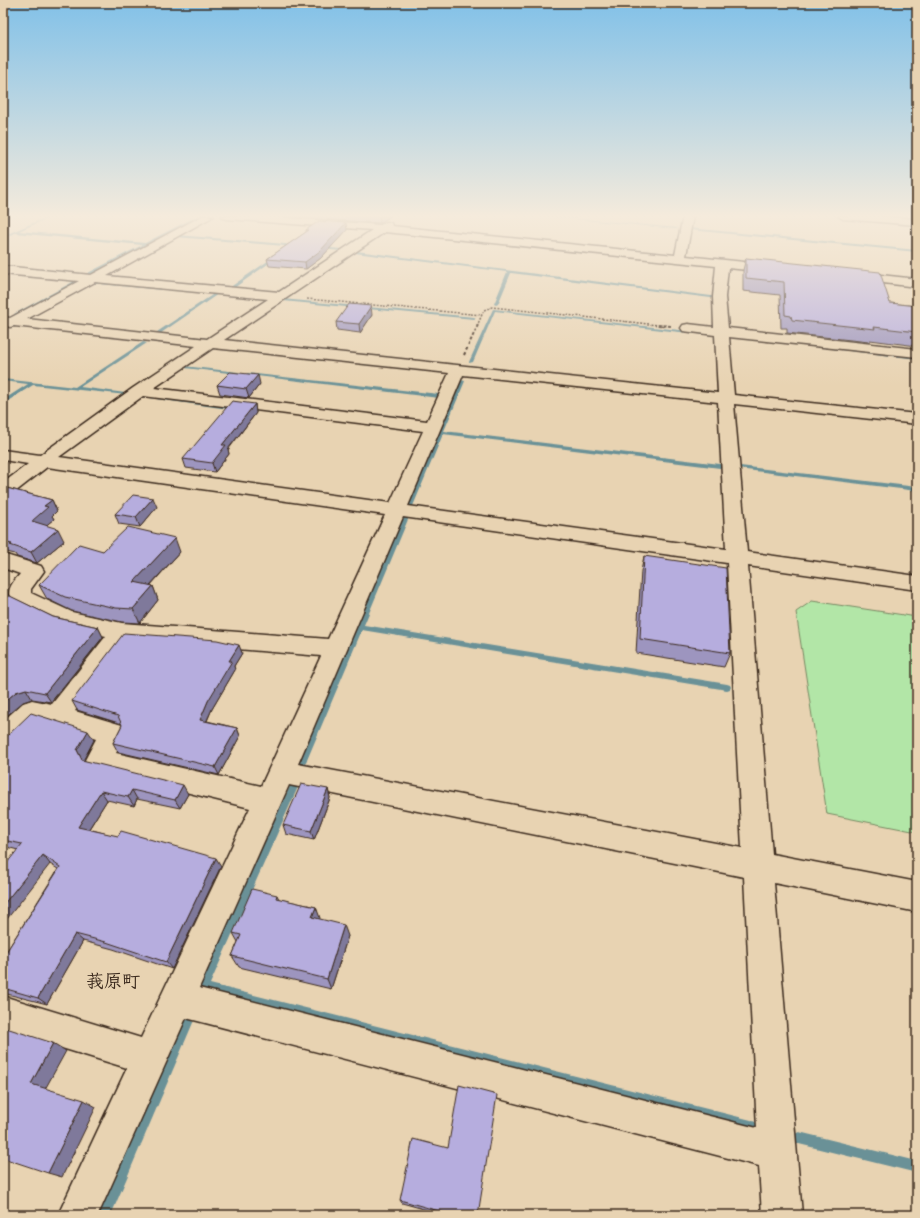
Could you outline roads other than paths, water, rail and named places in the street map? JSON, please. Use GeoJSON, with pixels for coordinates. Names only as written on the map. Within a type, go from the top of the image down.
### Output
{"type":"FeatureCollection","features":[{"type":"Feature","properties":{"kind":"street"},"geometry":{"type":"LineString","coordinates":[[31,273],[281,296]]}},
{"type":"Feature","properties":{"kind":"street"},"geometry":{"type":"LineString","coordinates":[[6,323],[103,273]]}},
{"type":"Feature","properties":{"kind":"street"},"geometry":{"type":"LineString","coordinates":[[3,492],[43,460],[139,391],[315,273]]}},
{"type":"Feature","properties":{"kind":"street"},"geometry":{"type":"LineString","coordinates":[[721,273],[719,297],[725,398],[782,1215]]}},
{"type":"Feature","properties":{"kind":"street"},"geometry":{"type":"LineString","coordinates":[[839,275],[917,283]]}},
{"type":"Feature","properties":{"kind":"street"},"geometry":{"type":"LineString","coordinates":[[6,323],[210,343],[917,418]]}},
{"type":"Feature","properties":{"kind":"street"},"geometry":{"type":"LineString","coordinates":[[688,328],[722,335],[917,354]]}},
{"type":"Feature","properties":{"kind":"street"},"geometry":{"type":"LineString","coordinates":[[78,1215],[281,772],[458,370]]}},
{"type":"Feature","properties":{"kind":"street"},"geometry":{"type":"LineString","coordinates":[[139,391],[433,427]]}},
{"type":"Feature","properties":{"kind":"street"},"geometry":{"type":"LineString","coordinates":[[3,455],[917,583]]}},
{"type":"Feature","properties":{"kind":"street"},"geometry":{"type":"LineString","coordinates":[[3,561],[34,571],[20,588],[20,597],[67,619],[122,631],[335,648]]}},
{"type":"Feature","properties":{"kind":"street"},"geometry":{"type":"LineString","coordinates":[[57,716],[122,631]]}},
{"type":"Feature","properties":{"kind":"street"},"geometry":{"type":"LineString","coordinates":[[3,737],[32,710],[113,733],[98,760],[267,800]]}},
{"type":"Feature","properties":{"kind":"street"},"geometry":{"type":"LineString","coordinates":[[281,772],[917,897]]}},
{"type":"Feature","properties":{"kind":"street"},"geometry":{"type":"LineString","coordinates":[[177,999],[778,1152]]}},
{"type":"Feature","properties":{"kind":"street"},"geometry":{"type":"LineString","coordinates":[[3,1013],[150,1058]]}},
{"type":"Feature","properties":{"kind":"waterway"},"geometry":{"type":"LineString","coordinates":[[87,275],[91,273]]}},
{"type":"Feature","properties":{"kind":"waterway"},"geometry":{"type":"LineString","coordinates":[[230,289],[253,273]]}},
{"type":"Feature","properties":{"kind":"waterway"},"geometry":{"type":"LineString","coordinates":[[496,304],[509,273]]}},
{"type":"Feature","properties":{"kind":"waterway"},"geometry":{"type":"LineString","coordinates":[[520,273],[711,297]]}},
{"type":"Feature","properties":{"kind":"waterway"},"geometry":{"type":"LineString","coordinates":[[16,314],[79,280]]}},
{"type":"Feature","properties":{"kind":"waterway"},"geometry":{"type":"LineString","coordinates":[[91,282],[162,289]]}},
{"type":"Feature","properties":{"kind":"waterway"},"geometry":{"type":"LineString","coordinates":[[159,332],[216,294]]}},
{"type":"Feature","properties":{"kind":"waterway"},"geometry":{"type":"LineString","coordinates":[[283,300],[474,318]]}},
{"type":"Feature","properties":{"kind":"waterway"},"geometry":{"type":"LineString","coordinates":[[471,362],[494,310],[724,336]]}},
{"type":"Feature","properties":{"kind":"waterway"},"geometry":{"type":"LineString","coordinates":[[76,388],[145,343]]}},
{"type":"Feature","properties":{"kind":"waterway"},"geometry":{"type":"LineString","coordinates":[[790,343],[917,358]]}},
{"type":"Feature","properties":{"kind":"waterway"},"geometry":{"type":"LineString","coordinates":[[185,367],[238,373]]}},
{"type":"Feature","properties":{"kind":"waterway"},"geometry":{"type":"LineString","coordinates":[[249,374],[439,396]]}},
{"type":"Feature","properties":{"kind":"waterway"},"geometry":{"type":"LineString","coordinates":[[3,380],[32,383]]}},
{"type":"Feature","properties":{"kind":"waterway"},"geometry":{"type":"LineString","coordinates":[[441,433],[463,381]]}},
{"type":"Feature","properties":{"kind":"waterway"},"geometry":{"type":"LineString","coordinates":[[3,402],[32,383]]}},
{"type":"Feature","properties":{"kind":"waterway"},"geometry":{"type":"LineString","coordinates":[[32,383],[125,394]]}},
{"type":"Feature","properties":{"kind":"waterway"},"geometry":{"type":"LineString","coordinates":[[143,396],[236,408]]}},
{"type":"Feature","properties":{"kind":"waterway"},"geometry":{"type":"LineString","coordinates":[[436,432],[441,433]]}},
{"type":"Feature","properties":{"kind":"waterway"},"geometry":{"type":"LineString","coordinates":[[410,506],[441,433]]}},
{"type":"Feature","properties":{"kind":"waterway"},"geometry":{"type":"LineString","coordinates":[[441,433],[720,466]]}},
{"type":"Feature","properties":{"kind":"waterway"},"geometry":{"type":"LineString","coordinates":[[740,468],[917,489]]}},
{"type":"Feature","properties":{"kind":"waterway"},"geometry":{"type":"LineString","coordinates":[[359,627],[406,517]]}},
{"type":"Feature","properties":{"kind":"waterway"},"geometry":{"type":"LineString","coordinates":[[303,760],[359,627]]}},
{"type":"Feature","properties":{"kind":"waterway"},"geometry":{"type":"LineString","coordinates":[[359,627],[727,687]]}},
{"type":"Feature","properties":{"kind":"waterway"},"geometry":{"type":"LineString","coordinates":[[202,990],[294,787]]}},
{"type":"Feature","properties":{"kind":"waterway"},"geometry":{"type":"LineString","coordinates":[[203,988],[751,1126]]}},
{"type":"Feature","properties":{"kind":"waterway"},"geometry":{"type":"LineString","coordinates":[[105,1215],[190,1018]]}},
{"type":"Feature","properties":{"kind":"waterway"},"geometry":{"type":"LineString","coordinates":[[799,1138],[917,1167]]}},
{"type":"Feature","properties":{"kind":"district","name":"莪原町"},"geometry":{"type":"Point","coordinates":[113,983]}}]}
